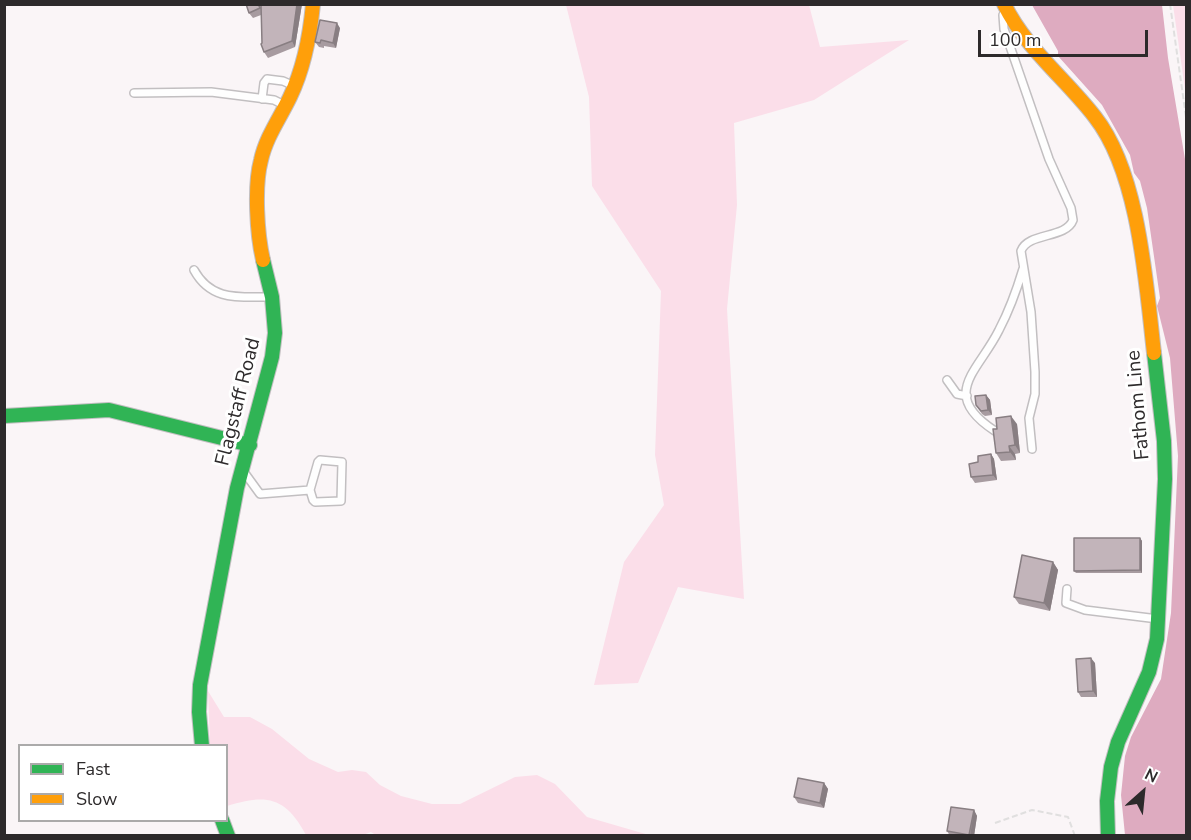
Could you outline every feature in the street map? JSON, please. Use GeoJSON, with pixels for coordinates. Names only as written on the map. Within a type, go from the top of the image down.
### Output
{"type":"FeatureCollection","features":[{"type":"Feature","properties":{"kind":"street","name":"Flagstaff Road"},"geometry":{"type":"LineString","coordinates":[[202,744],[199,712],[200,685],[237,488],[250,445],[276,333],[272,297],[260,246],[256,212],[257,181],[266,143],[295,86],[310,35],[313,4]]}},
{"type":"Feature","properties":{"kind":"street","name":"Fathom Line"},"geometry":{"type":"LineString","coordinates":[[1004,7],[1027,42],[1096,118],[1117,154],[1128,186],[1138,231],[1164,441],[1165,479],[1157,639],[1149,672],[1118,742],[1111,767],[1107,801],[1108,836]]}},
{"type":"Feature","properties":{"kind":"street"},"geometry":{"type":"LineString","coordinates":[[4,416],[109,410],[250,445]]}},
{"type":"Feature","properties":{"kind":"lane"},"geometry":{"type":"LineString","coordinates":[[1004,7],[1004,29],[1049,159],[1071,208],[1073,220],[1069,227],[1026,244],[1021,251],[1031,312],[1035,372],[1035,394],[1029,418],[1032,448]]}},
{"type":"Feature","properties":{"kind":"lane"},"geometry":{"type":"LineString","coordinates":[[262,99],[264,83],[267,79],[283,81],[295,86]]}},
{"type":"Feature","properties":{"kind":"lane"},"geometry":{"type":"LineString","coordinates":[[134,93],[211,92],[274,100],[286,106]]}},
{"type":"Feature","properties":{"kind":"lane"},"geometry":{"type":"LineString","coordinates":[[994,430],[970,411],[967,396],[972,373],[999,331],[1024,267]]}},
{"type":"Feature","properties":{"kind":"lane"},"geometry":{"type":"LineString","coordinates":[[194,270],[209,289],[226,296],[272,297]]}},
{"type":"Feature","properties":{"kind":"lane"},"geometry":{"type":"LineString","coordinates":[[947,380],[957,394],[967,396]]}},
{"type":"Feature","properties":{"kind":"lane"},"geometry":{"type":"LineString","coordinates":[[318,462],[342,462],[340,501],[315,502],[312,500],[310,490],[318,462]]}},
{"type":"Feature","properties":{"kind":"lane"},"geometry":{"type":"LineString","coordinates":[[242,471],[246,473],[260,494],[310,490]]}},
{"type":"Feature","properties":{"kind":"lane"},"geometry":{"type":"LineString","coordinates":[[1067,589],[1066,603],[1085,610],[1158,619]]}},
{"type":"Feature","properties":{"kind":"path"},"geometry":{"type":"LineString","coordinates":[[1170,4],[1186,117]]}},
{"type":"Feature","properties":{"kind":"path"},"geometry":{"type":"LineString","coordinates":[[995,823],[1032,810],[1068,817],[1075,836]]}},
{"type":"Feature","properties":{"kind":"shaded area"},"geometry":{"type":"Polygon","coordinates":[[[566,5],[809,5],[820,47],[909,40],[814,100],[734,123],[737,205],[727,309],[744,599],[678,587],[638,683],[594,685],[624,562],[664,505],[655,455],[661,291],[592,186],[589,97],[566,5]]]}},
{"type":"Feature","properties":{"kind":"shaded area"},"geometry":{"type":"Polygon","coordinates":[[[1032,5],[1162,5],[1168,58],[1186,165],[1186,835],[1125,835],[1121,795],[1125,756],[1131,737],[1161,679],[1171,613],[1178,456],[1170,358],[1157,306],[1160,298],[1147,208],[1130,155],[1102,105],[1058,56],[1058,51],[1032,5]]]}},
{"type":"Feature","properties":{"kind":"shaded area"},"geometry":{"type":"Polygon","coordinates":[[[1173,5],[1185,5],[1186,96],[1173,5]]]}},
{"type":"Feature","properties":{"kind":"shaded area"},"geometry":{"type":"Polygon","coordinates":[[[208,691],[224,717],[250,717],[272,729],[309,759],[338,772],[352,770],[366,772],[380,785],[401,796],[432,804],[460,804],[515,777],[537,775],[555,784],[587,817],[649,835],[377,836],[371,832],[360,836],[306,835],[290,812],[273,801],[253,800],[228,806],[228,744],[210,744],[208,691]]]}},
{"type":"Feature","properties":{"kind":"building"},"geometry":{"type":"Polygon","coordinates":[[[246,4],[258,4],[260,8],[249,13],[246,4]]]}},
{"type":"Feature","properties":{"kind":"building"},"geometry":{"type":"Polygon","coordinates":[[[261,4],[297,4],[292,41],[264,52],[261,44],[261,4]]]}},
{"type":"Feature","properties":{"kind":"building"},"geometry":{"type":"Polygon","coordinates":[[[320,20],[337,23],[333,43],[321,40],[320,43],[315,42],[320,20]]]}},
{"type":"Feature","properties":{"kind":"building"},"geometry":{"type":"Polygon","coordinates":[[[986,395],[988,410],[981,411],[976,405],[975,396],[986,395]]]}},
{"type":"Feature","properties":{"kind":"building"},"geometry":{"type":"Polygon","coordinates":[[[1011,416],[1015,445],[1009,446],[1010,452],[996,453],[993,429],[997,429],[996,418],[1011,416]]]}},
{"type":"Feature","properties":{"kind":"building"},"geometry":{"type":"Polygon","coordinates":[[[991,454],[993,475],[971,477],[969,464],[978,462],[978,456],[991,454]]]}},
{"type":"Feature","properties":{"kind":"building"},"geometry":{"type":"Polygon","coordinates":[[[1074,538],[1140,538],[1140,570],[1074,571],[1074,538]]]}},
{"type":"Feature","properties":{"kind":"building"},"geometry":{"type":"Polygon","coordinates":[[[1022,555],[1053,562],[1044,603],[1014,597],[1022,555]]]}},
{"type":"Feature","properties":{"kind":"building"},"geometry":{"type":"Polygon","coordinates":[[[1091,658],[1093,691],[1078,692],[1076,659],[1091,658]]]}},
{"type":"Feature","properties":{"kind":"building"},"geometry":{"type":"Polygon","coordinates":[[[798,778],[824,783],[820,803],[794,797],[798,778]]]}},
{"type":"Feature","properties":{"kind":"building"},"geometry":{"type":"Polygon","coordinates":[[[951,807],[974,810],[969,835],[947,831],[951,807]]]}},
{"type":"Feature","properties":{"kind":"traffic: fast"},"geometry":{"type":"LineString","coordinates":[[202,744],[199,712],[200,685],[237,488],[272,357],[275,333],[272,297],[263,260]]}},
{"type":"Feature","properties":{"kind":"traffic: fast"},"geometry":{"type":"LineString","coordinates":[[1108,836],[1107,801],[1111,767],[1118,742],[1149,672],[1157,639],[1165,479],[1164,441],[1154,353]]}},
{"type":"Feature","properties":{"kind":"traffic: fast"},"geometry":{"type":"LineString","coordinates":[[4,416],[109,410],[250,445]]}},
{"type":"Feature","properties":{"kind":"traffic: fast"},"geometry":{"type":"LineString","coordinates":[[223,822],[228,836]]}},
{"type":"Feature","properties":{"kind":"traffic: slow"},"geometry":{"type":"LineString","coordinates":[[263,260],[257,210],[259,171],[266,143],[290,97],[303,63],[313,4]]}},
{"type":"Feature","properties":{"kind":"traffic: slow"},"geometry":{"type":"LineString","coordinates":[[1004,4],[1023,35],[1095,117],[1110,140],[1122,168],[1138,230],[1154,353]]}}]}
